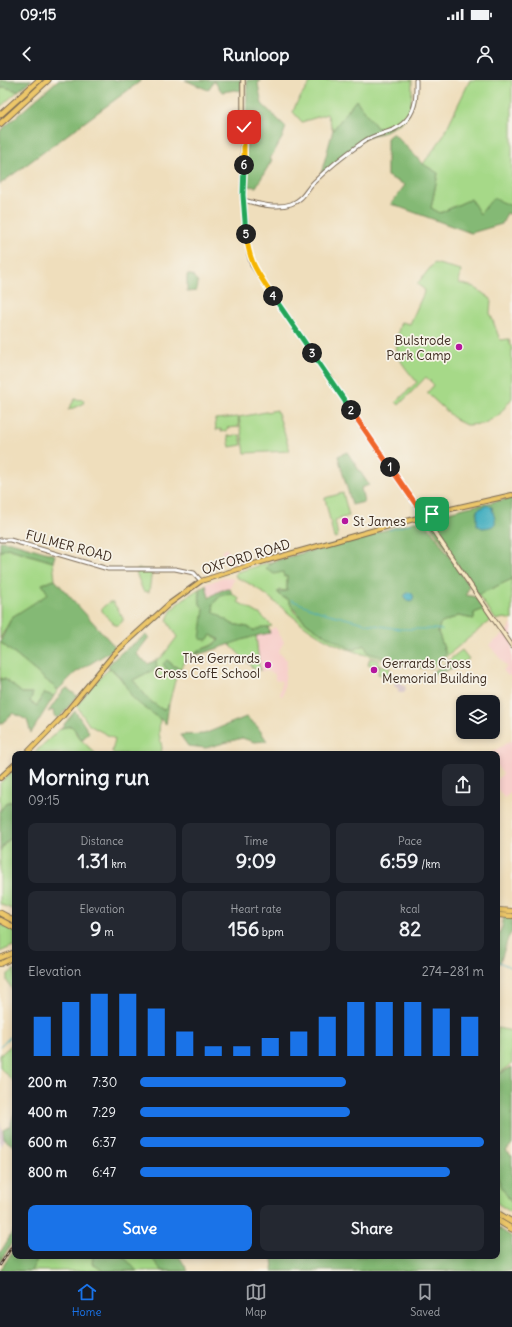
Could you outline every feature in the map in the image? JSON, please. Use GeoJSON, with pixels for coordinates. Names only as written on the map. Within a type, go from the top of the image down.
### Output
{"type":"FeatureCollection","features":[{"type":"Feature","properties":{"kind":"highway"},"geometry":{"type":"LineString","coordinates":[[0,115],[39,80]]}},
{"type":"Feature","properties":{"kind":"highway"},"geometry":{"type":"LineString","coordinates":[[0,124],[48,80]]}},
{"type":"Feature","properties":{"kind":"highway"},"geometry":{"type":"LineString","coordinates":[[500,910],[512,911]]}},
{"type":"Feature","properties":{"kind":"highway"},"geometry":{"type":"LineString","coordinates":[[0,913],[12,919]]}},
{"type":"Feature","properties":{"kind":"highway"},"geometry":{"type":"LineString","coordinates":[[500,915],[512,916]]}},
{"type":"Feature","properties":{"kind":"highway"},"geometry":{"type":"LineString","coordinates":[[0,920],[12,926]]}},
{"type":"Feature","properties":{"kind":"highway"},"geometry":{"type":"LineString","coordinates":[[0,958],[12,953]]}},
{"type":"Feature","properties":{"kind":"highway"},"geometry":{"type":"LineString","coordinates":[[0,964],[12,958]]}},
{"type":"Feature","properties":{"kind":"highway"},"geometry":{"type":"LineString","coordinates":[[500,1215],[512,1222]]}},
{"type":"Feature","properties":{"kind":"highway"},"geometry":{"type":"LineString","coordinates":[[500,1222],[512,1229]]}},
{"type":"Feature","properties":{"kind":"main road"},"geometry":{"type":"LineString","coordinates":[[243,80],[243,200],[248,254],[252,265],[512,646]]}},
{"type":"Feature","properties":{"kind":"main road","name":"OXFORD ROAD"},"geometry":{"type":"LineString","coordinates":[[29,751],[62,717],[114,654],[170,604],[201,581],[254,564],[424,516],[468,504],[512,495]]}},
{"type":"Feature","properties":{"kind":"main road"},"geometry":{"type":"LineString","coordinates":[[0,778],[12,767]]}},
{"type":"Feature","properties":{"kind":"street"},"geometry":{"type":"LineString","coordinates":[[243,200],[278,206],[296,202],[305,194],[312,183],[363,142],[371,137],[388,133],[402,125],[409,117],[416,103],[416,80]]}},
{"type":"Feature","properties":{"kind":"street","name":"FULMER ROAD"},"geometry":{"type":"LineString","coordinates":[[0,540],[10,540],[108,569],[174,569],[194,573],[201,581]]}},
{"type":"Feature","properties":{"kind":"shaded area"},"geometry":{"type":"Polygon","coordinates":[[[226,548],[231,557],[238,551],[240,556],[245,553],[248,563],[230,568],[221,552],[226,548]]]}},
{"type":"Feature","properties":{"kind":"shaded area"},"geometry":{"type":"Polygon","coordinates":[[[224,577],[234,579],[229,590],[207,596],[205,584],[224,577]]]}},
{"type":"Feature","properties":{"kind":"shaded area"},"geometry":{"type":"Polygon","coordinates":[[[512,624],[512,675],[508,676],[503,670],[507,667],[489,645],[503,635],[505,636],[512,624]]]}},
{"type":"Feature","properties":{"kind":"shaded area","name":"The Gerrards Cross CofE School"},"geometry":{"type":"Polygon","coordinates":[[[275,627],[284,642],[278,652],[287,660],[283,696],[280,695],[282,681],[275,680],[275,674],[254,670],[227,643],[269,631],[275,627]]]}},
{"type":"Feature","properties":{"kind":"shaded area"},"geometry":{"type":"Polygon","coordinates":[[[398,679],[406,688],[404,693],[399,693],[397,690],[399,689],[394,686],[398,679]]]}},
{"type":"Feature","properties":{"kind":"shaded area"},"geometry":{"type":"Polygon","coordinates":[[[512,740],[512,792],[504,798],[500,792],[500,776],[503,774],[500,770],[500,751],[494,751],[512,740]]]}},
{"type":"Feature","properties":{"kind":"shaded area"},"geometry":{"type":"Polygon","coordinates":[[[0,1121],[4,1139],[0,1147],[0,1121]]]}},
{"type":"Feature","properties":{"kind":"green space"},"geometry":{"type":"Polygon","coordinates":[[[0,80],[32,80],[18,91],[4,87],[0,89],[0,80]]]}},
{"type":"Feature","properties":{"kind":"green space"},"geometry":{"type":"Polygon","coordinates":[[[58,80],[142,80],[0,184],[0,131],[58,80]]]}},
{"type":"Feature","properties":{"kind":"green space"},"geometry":{"type":"Polygon","coordinates":[[[185,80],[241,80],[241,91],[235,90],[222,92],[214,81],[208,90],[185,80]]]}},
{"type":"Feature","properties":{"kind":"green space"},"geometry":{"type":"Polygon","coordinates":[[[247,80],[260,80],[258,84],[262,104],[286,127],[282,138],[270,159],[272,160],[256,187],[246,186],[247,80]]]}},
{"type":"Feature","properties":{"kind":"green space"},"geometry":{"type":"Polygon","coordinates":[[[312,80],[412,80],[409,112],[402,122],[396,125],[377,128],[356,100],[333,130],[327,114],[302,122],[293,112],[296,104],[312,80]]]}},
{"type":"Feature","properties":{"kind":"green space"},"geometry":{"type":"Polygon","coordinates":[[[470,80],[512,80],[512,207],[479,215],[471,199],[440,213],[431,208],[438,174],[423,164],[442,138],[470,80]]]}},
{"type":"Feature","properties":{"kind":"green space"},"geometry":{"type":"Polygon","coordinates":[[[4,87],[18,91],[0,107],[0,89],[4,87]]]}},
{"type":"Feature","properties":{"kind":"green space"},"geometry":{"type":"Polygon","coordinates":[[[356,100],[377,128],[395,126],[382,133],[366,137],[321,174],[333,130],[356,100]]]}},
{"type":"Feature","properties":{"kind":"green space"},"geometry":{"type":"Polygon","coordinates":[[[393,133],[423,164],[438,173],[431,208],[440,213],[471,199],[480,214],[493,198],[512,206],[512,215],[507,213],[502,224],[471,233],[391,204],[405,185],[387,176],[387,138],[393,133]]]}},
{"type":"Feature","properties":{"kind":"green space"},"geometry":{"type":"Polygon","coordinates":[[[434,263],[461,270],[459,283],[474,287],[491,299],[490,313],[500,340],[509,339],[512,349],[512,398],[499,415],[483,424],[466,425],[456,420],[427,393],[434,385],[426,377],[399,405],[396,402],[417,382],[398,355],[398,332],[401,322],[410,324],[425,290],[417,284],[434,263]]]}},
{"type":"Feature","properties":{"kind":"green space"},"geometry":{"type":"Polygon","coordinates":[[[187,275],[192,275],[197,280],[198,286],[196,291],[187,292],[187,275]]]}},
{"type":"Feature","properties":{"kind":"green space"},"geometry":{"type":"Polygon","coordinates":[[[75,399],[84,400],[83,404],[68,410],[75,399]]]}},
{"type":"Feature","properties":{"kind":"green space"},"geometry":{"type":"Polygon","coordinates":[[[277,410],[290,451],[245,453],[239,417],[277,410]]]}},
{"type":"Feature","properties":{"kind":"green space"},"geometry":{"type":"Polygon","coordinates":[[[238,417],[239,427],[227,428],[227,431],[221,432],[221,429],[216,430],[215,419],[238,417]]]}},
{"type":"Feature","properties":{"kind":"green space"},"geometry":{"type":"Polygon","coordinates":[[[240,435],[242,445],[230,447],[228,436],[240,435]]]}},
{"type":"Feature","properties":{"kind":"green space"},"geometry":{"type":"Polygon","coordinates":[[[347,452],[369,485],[361,488],[364,502],[352,505],[338,456],[347,452]]]}},
{"type":"Feature","properties":{"kind":"green space"},"geometry":{"type":"Polygon","coordinates":[[[343,493],[349,516],[335,520],[338,537],[334,538],[325,498],[343,493]]]}},
{"type":"Feature","properties":{"kind":"green space"},"geometry":{"type":"Polygon","coordinates":[[[512,498],[512,579],[478,595],[429,523],[433,516],[512,498]],[[492,507],[477,525],[493,514],[492,507]]]}},
{"type":"Feature","properties":{"kind":"green space"},"geometry":{"type":"Polygon","coordinates":[[[421,520],[430,528],[469,586],[466,595],[476,597],[484,609],[474,613],[474,619],[458,616],[440,624],[438,632],[446,654],[433,664],[415,664],[368,653],[365,645],[351,649],[315,629],[300,616],[288,599],[282,597],[277,592],[287,591],[287,576],[284,577],[283,572],[274,574],[266,568],[274,561],[421,520]]]}},
{"type":"Feature","properties":{"kind":"green space"},"geometry":{"type":"Polygon","coordinates":[[[0,541],[11,542],[55,555],[53,562],[7,548],[0,552],[0,541]]]}},
{"type":"Feature","properties":{"kind":"green space"},"geometry":{"type":"Polygon","coordinates":[[[7,548],[53,562],[55,580],[42,584],[49,594],[12,617],[0,639],[0,552],[7,548]]]}},
{"type":"Feature","properties":{"kind":"green space"},"geometry":{"type":"Polygon","coordinates":[[[274,561],[269,564],[283,572],[284,577],[287,576],[287,591],[280,590],[278,592],[282,597],[288,599],[294,612],[309,625],[355,649],[365,645],[368,653],[426,666],[434,663],[446,654],[438,632],[440,624],[458,616],[474,619],[474,613],[484,609],[492,619],[432,668],[421,668],[358,653],[322,637],[259,590],[236,577],[235,574],[237,572],[274,561]]]}},
{"type":"Feature","properties":{"kind":"green space"},"geometry":{"type":"Polygon","coordinates":[[[138,569],[152,570],[149,592],[143,591],[136,572],[138,569]]]}},
{"type":"Feature","properties":{"kind":"green space"},"geometry":{"type":"Polygon","coordinates":[[[512,579],[512,620],[504,618],[496,620],[478,595],[512,579]]]}},
{"type":"Feature","properties":{"kind":"green space"},"geometry":{"type":"Polygon","coordinates":[[[55,580],[116,648],[75,673],[58,690],[0,642],[12,617],[48,594],[42,584],[55,580]]]}},
{"type":"Feature","properties":{"kind":"green space"},"geometry":{"type":"Polygon","coordinates":[[[206,585],[209,598],[214,594],[227,589],[230,589],[232,594],[221,595],[213,604],[214,612],[232,624],[248,627],[254,631],[262,627],[268,627],[270,633],[251,637],[195,655],[201,650],[213,645],[219,639],[211,635],[207,640],[200,639],[204,609],[200,604],[199,589],[206,585]]]}},
{"type":"Feature","properties":{"kind":"green space"},"geometry":{"type":"Polygon","coordinates":[[[199,589],[200,604],[204,609],[203,617],[211,635],[219,638],[212,645],[188,657],[181,668],[174,666],[167,660],[169,672],[176,677],[169,704],[163,710],[150,701],[133,680],[156,668],[156,660],[162,657],[177,637],[167,621],[171,611],[179,602],[199,589]]]}},
{"type":"Feature","properties":{"kind":"green space"},"geometry":{"type":"Polygon","coordinates":[[[232,594],[239,598],[238,602],[261,615],[272,626],[254,631],[248,627],[232,624],[214,612],[213,604],[221,595],[232,594]]]}},
{"type":"Feature","properties":{"kind":"green space"},"geometry":{"type":"Polygon","coordinates":[[[109,602],[113,602],[123,618],[123,621],[118,625],[115,625],[102,611],[102,608],[109,602]]]}},
{"type":"Feature","properties":{"kind":"green space"},"geometry":{"type":"Polygon","coordinates":[[[256,634],[259,665],[261,670],[255,670],[228,643],[256,634]]]}},
{"type":"Feature","properties":{"kind":"green space"},"geometry":{"type":"Polygon","coordinates":[[[146,635],[149,637],[136,654],[148,664],[156,660],[157,668],[133,680],[150,701],[163,710],[169,704],[166,724],[135,700],[118,676],[107,666],[122,652],[146,635]]]}},
{"type":"Feature","properties":{"kind":"green space"},"geometry":{"type":"Polygon","coordinates":[[[0,642],[58,690],[54,696],[44,693],[38,706],[30,702],[33,693],[22,693],[5,679],[0,679],[0,642]]]}},
{"type":"Feature","properties":{"kind":"green space"},"geometry":{"type":"Polygon","coordinates":[[[462,650],[469,659],[456,667],[449,660],[462,650]]]}},
{"type":"Feature","properties":{"kind":"green space"},"geometry":{"type":"Polygon","coordinates":[[[370,658],[380,661],[378,668],[368,665],[370,658]]]}},
{"type":"Feature","properties":{"kind":"green space"},"geometry":{"type":"Polygon","coordinates":[[[167,660],[174,666],[180,668],[176,677],[169,672],[163,664],[167,660]]]}},
{"type":"Feature","properties":{"kind":"green space"},"geometry":{"type":"Polygon","coordinates":[[[449,660],[456,667],[425,678],[449,660]]]}},
{"type":"Feature","properties":{"kind":"green space"},"geometry":{"type":"Polygon","coordinates":[[[380,665],[390,667],[388,677],[378,674],[380,665]]]}},
{"type":"Feature","properties":{"kind":"green space"},"geometry":{"type":"Polygon","coordinates":[[[110,668],[123,681],[133,697],[160,718],[159,733],[162,751],[112,751],[115,739],[89,725],[77,706],[92,685],[110,668]]]}},
{"type":"Feature","properties":{"kind":"green space"},"geometry":{"type":"Polygon","coordinates":[[[0,679],[5,679],[22,693],[33,693],[30,702],[37,706],[44,693],[54,696],[31,733],[27,720],[13,713],[0,725],[0,679]]]}},
{"type":"Feature","properties":{"kind":"green space"},"geometry":{"type":"Polygon","coordinates":[[[67,688],[77,696],[59,718],[54,716],[53,710],[48,712],[63,691],[67,688]]]}},
{"type":"Feature","properties":{"kind":"green space"},"geometry":{"type":"Polygon","coordinates":[[[75,711],[89,732],[82,740],[71,726],[61,728],[75,711]]]}},
{"type":"Feature","properties":{"kind":"green space"},"geometry":{"type":"Polygon","coordinates":[[[246,717],[257,726],[267,741],[254,742],[242,738],[206,748],[188,746],[180,735],[204,734],[246,717]]]}},
{"type":"Feature","properties":{"kind":"green space"},"geometry":{"type":"Polygon","coordinates":[[[71,726],[74,728],[77,736],[93,751],[36,751],[61,728],[71,726]]]}},
{"type":"Feature","properties":{"kind":"green space"},"geometry":{"type":"Polygon","coordinates":[[[12,772],[12,802],[7,802],[0,811],[0,783],[12,772]]]}},
{"type":"Feature","properties":{"kind":"green space"},"geometry":{"type":"Polygon","coordinates":[[[7,802],[12,802],[12,837],[5,843],[0,851],[0,811],[7,802]]]}},
{"type":"Feature","properties":{"kind":"green space"},"geometry":{"type":"Polygon","coordinates":[[[12,837],[11,909],[0,904],[0,851],[5,843],[12,837]]]}},
{"type":"Feature","properties":{"kind":"green space"},"geometry":{"type":"Polygon","coordinates":[[[504,917],[512,918],[512,932],[508,938],[500,963],[500,931],[504,917]]]}},
{"type":"Feature","properties":{"kind":"green space"},"geometry":{"type":"Polygon","coordinates":[[[0,924],[12,930],[12,946],[0,952],[0,924]]]}},
{"type":"Feature","properties":{"kind":"green space"},"geometry":{"type":"Polygon","coordinates":[[[12,971],[12,989],[7,981],[7,975],[12,971]]]}},
{"type":"Feature","properties":{"kind":"green space"},"geometry":{"type":"Polygon","coordinates":[[[500,1029],[512,1031],[512,1064],[500,1073],[500,1029]]]}},
{"type":"Feature","properties":{"kind":"green space"},"geometry":{"type":"Polygon","coordinates":[[[12,1045],[12,1080],[0,1068],[0,1055],[12,1045]]]}},
{"type":"Feature","properties":{"kind":"green space"},"geometry":{"type":"Polygon","coordinates":[[[512,1067],[512,1144],[506,1151],[512,1156],[512,1203],[500,1184],[500,1073],[512,1067]]]}},
{"type":"Feature","properties":{"kind":"green space"},"geometry":{"type":"Polygon","coordinates":[[[12,1120],[12,1145],[4,1139],[3,1130],[10,1126],[12,1120]]]}},
{"type":"Feature","properties":{"kind":"green space"},"geometry":{"type":"Polygon","coordinates":[[[500,1181],[512,1203],[512,1213],[500,1205],[500,1181]]]}},
{"type":"Feature","properties":{"kind":"green space"},"geometry":{"type":"Polygon","coordinates":[[[500,1229],[512,1237],[512,1271],[273,1271],[272,1259],[500,1259],[500,1229]]]}},
{"type":"Feature","properties":{"kind":"green space"},"geometry":{"type":"Polygon","coordinates":[[[12,1233],[12,1243],[0,1262],[0,1253],[12,1233]]]}},
{"type":"Feature","properties":{"kind":"green space"},"geometry":{"type":"Polygon","coordinates":[[[12,1252],[12,1259],[37,1259],[31,1271],[0,1271],[12,1252]]]}},
{"type":"Feature","properties":{"kind":"green space"},"geometry":{"type":"Polygon","coordinates":[[[25,1259],[178,1259],[184,1271],[17,1271],[25,1259]]]}},
{"type":"Feature","properties":{"kind":"green space"},"geometry":{"type":"Polygon","coordinates":[[[93,1259],[126,1259],[137,1271],[104,1271],[92,1264],[93,1259]]]}},
{"type":"Feature","properties":{"kind":"green space"},"geometry":{"type":"Polygon","coordinates":[[[152,1259],[181,1259],[188,1271],[162,1271],[152,1259]]]}},
{"type":"Feature","properties":{"kind":"water"},"geometry":{"type":"Polygon","coordinates":[[[487,505],[492,507],[495,522],[492,526],[482,528],[477,525],[477,510],[487,505]]]}},
{"type":"Feature","properties":{"kind":"water"},"geometry":{"type":"Polygon","coordinates":[[[409,592],[414,597],[409,602],[404,597],[409,592]]]}},
{"type":"Feature","properties":{"kind":"waterway"},"geometry":{"type":"LineString","coordinates":[[389,530],[412,523]]}},
{"type":"Feature","properties":{"kind":"waterway"},"geometry":{"type":"LineString","coordinates":[[291,600],[321,612]]}},
{"type":"Feature","properties":{"kind":"waterway"},"geometry":{"type":"LineString","coordinates":[[321,612],[368,624],[399,629],[442,630]]}},
{"type":"Feature","properties":{"kind":"waterway"},"geometry":{"type":"LineString","coordinates":[[500,962],[512,968]]}},
{"type":"Feature","properties":{"kind":"waterway"},"geometry":{"type":"LineString","coordinates":[[0,1046],[12,1035]]}},
{"type":"Feature","properties":{"kind":"railway"},"geometry":{"type":"LineString","coordinates":[[0,1265],[12,1247]]}},
{"type":"Feature","properties":{"kind":"place","name":"Bulstrode Park Camp"},"geometry":{"type":"Point","coordinates":[459,347]}},
{"type":"Feature","properties":{"kind":"place","name":"St James"},"geometry":{"type":"Point","coordinates":[345,521]}},
{"type":"Feature","properties":{"kind":"place","name":"The Gerrards Cross CofE School"},"geometry":{"type":"Point","coordinates":[268,665]}},
{"type":"Feature","properties":{"kind":"place","name":"Gerrards Cross Memorial Building"},"geometry":{"type":"Point","coordinates":[374,670]}},
{"type":"Feature","properties":{"kind":"route"},"geometry":{"type":"LineString","coordinates":[[244,127],[243,195],[248,254],[252,265],[424,516],[432,514]]}}]}
